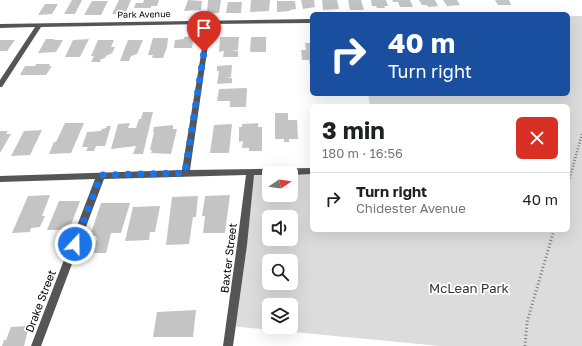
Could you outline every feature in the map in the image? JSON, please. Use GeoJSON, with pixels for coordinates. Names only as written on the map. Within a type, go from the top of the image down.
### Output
{"type":"FeatureCollection","features":[{"type":"Feature","properties":{"kind":"street","name":"Park Avenue"},"geometry":{"type":"LineString","coordinates":[[0,26],[310,21]]}},
{"type":"Feature","properties":{"kind":"street"},"geometry":{"type":"LineString","coordinates":[[185,173],[209,22]]}},
{"type":"Feature","properties":{"kind":"street"},"geometry":{"type":"LineString","coordinates":[[0,85],[39,25]]}},
{"type":"Feature","properties":{"kind":"street"},"geometry":{"type":"LineString","coordinates":[[0,179],[101,175],[310,171]]}},
{"type":"Feature","properties":{"kind":"street","name":"Baxter Street"},"geometry":{"type":"LineString","coordinates":[[228,346],[242,245],[250,172]]}},
{"type":"Feature","properties":{"kind":"street","name":"Drake Street"},"geometry":{"type":"LineString","coordinates":[[36,346],[101,175]]}},
{"type":"Feature","properties":{"kind":"path"},"geometry":{"type":"LineString","coordinates":[[570,177],[582,134]]}},
{"type":"Feature","properties":{"kind":"path"},"geometry":{"type":"LineString","coordinates":[[525,346],[527,322],[553,232]]}},
{"type":"Feature","properties":{"kind":"green space","name":"McLean Park"},"geometry":{"type":"Polygon","coordinates":[[[570,16],[582,16],[582,346],[440,346],[298,332],[298,298],[262,298],[262,329],[230,326],[250,172],[262,172],[262,202],[298,202],[298,171],[310,171],[310,232],[570,232],[570,104],[370,104],[368,96],[570,96],[570,16]]]}},
{"type":"Feature","properties":{"kind":"building"},"geometry":{"type":"Polygon","coordinates":[[[72,0],[82,0],[75,14],[64,14],[72,0]]]}},
{"type":"Feature","properties":{"kind":"building"},"geometry":{"type":"Polygon","coordinates":[[[119,0],[131,0],[125,14],[112,14],[119,0]]]}},
{"type":"Feature","properties":{"kind":"building"},"geometry":{"type":"Polygon","coordinates":[[[144,0],[159,0],[157,6],[151,6],[151,8],[134,8],[136,3],[143,3],[144,0]]]}},
{"type":"Feature","properties":{"kind":"building"},"geometry":{"type":"Polygon","coordinates":[[[188,0],[202,1],[201,10],[184,11],[188,0]]]}},
{"type":"Feature","properties":{"kind":"building"},"geometry":{"type":"Polygon","coordinates":[[[208,0],[221,0],[219,13],[207,13],[208,0]]]}},
{"type":"Feature","properties":{"kind":"building"},"geometry":{"type":"Polygon","coordinates":[[[251,0],[270,0],[269,11],[250,12],[251,0]]]}},
{"type":"Feature","properties":{"kind":"building"},"geometry":{"type":"Polygon","coordinates":[[[301,0],[314,0],[315,7],[303,9],[301,0]]]}},
{"type":"Feature","properties":{"kind":"building"},"geometry":{"type":"Polygon","coordinates":[[[322,0],[337,0],[339,9],[323,10],[322,0]]]}},
{"type":"Feature","properties":{"kind":"building"},"geometry":{"type":"Polygon","coordinates":[[[348,0],[361,0],[364,10],[350,10],[348,0]]]}},
{"type":"Feature","properties":{"kind":"building"},"geometry":{"type":"Polygon","coordinates":[[[371,0],[386,0],[388,6],[384,6],[385,8],[377,8],[376,6],[372,6],[371,0]]]}},
{"type":"Feature","properties":{"kind":"building"},"geometry":{"type":"Polygon","coordinates":[[[392,0],[410,0],[413,7],[400,7],[398,2],[393,2],[392,0]]]}},
{"type":"Feature","properties":{"kind":"building"},"geometry":{"type":"Polygon","coordinates":[[[419,0],[435,0],[438,6],[428,7],[427,5],[422,5],[419,0]]]}},
{"type":"Feature","properties":{"kind":"building"},"geometry":{"type":"Polygon","coordinates":[[[443,0],[457,0],[460,5],[447,6],[443,0]]]}},
{"type":"Feature","properties":{"kind":"building"},"geometry":{"type":"Polygon","coordinates":[[[495,0],[509,0],[511,5],[498,5],[495,0]]]}},
{"type":"Feature","properties":{"kind":"building"},"geometry":{"type":"Polygon","coordinates":[[[92,1],[108,1],[101,15],[84,15],[92,1]]]}},
{"type":"Feature","properties":{"kind":"building"},"geometry":{"type":"Polygon","coordinates":[[[277,1],[295,1],[296,9],[277,12],[277,1]]]}},
{"type":"Feature","properties":{"kind":"building"},"geometry":{"type":"Polygon","coordinates":[[[228,2],[242,2],[241,13],[226,13],[228,2]]]}},
{"type":"Feature","properties":{"kind":"building"},"geometry":{"type":"Polygon","coordinates":[[[45,4],[58,4],[52,14],[38,15],[45,4]]]}},
{"type":"Feature","properties":{"kind":"building"},"geometry":{"type":"Polygon","coordinates":[[[194,36],[192,48],[174,48],[175,40],[194,36]]]}},
{"type":"Feature","properties":{"kind":"building"},"geometry":{"type":"Polygon","coordinates":[[[220,37],[239,37],[238,50],[231,51],[238,51],[238,57],[223,57],[224,51],[219,52],[220,37]]]}},
{"type":"Feature","properties":{"kind":"building"},"geometry":{"type":"Polygon","coordinates":[[[251,37],[266,37],[266,52],[250,52],[251,37]]]}},
{"type":"Feature","properties":{"kind":"building"},"geometry":{"type":"Polygon","coordinates":[[[153,38],[168,38],[167,47],[163,58],[152,58],[153,55],[148,55],[153,38]]]}},
{"type":"Feature","properties":{"kind":"building"},"geometry":{"type":"Polygon","coordinates":[[[46,39],[63,40],[56,52],[38,53],[46,39]]]}},
{"type":"Feature","properties":{"kind":"building"},"geometry":{"type":"Polygon","coordinates":[[[89,39],[80,57],[65,57],[73,40],[89,39]]]}},
{"type":"Feature","properties":{"kind":"building"},"geometry":{"type":"Polygon","coordinates":[[[0,40],[15,40],[7,51],[0,51],[0,40]]]}},
{"type":"Feature","properties":{"kind":"building"},"geometry":{"type":"Polygon","coordinates":[[[98,40],[114,40],[111,47],[115,47],[112,53],[101,59],[100,62],[91,62],[94,56],[91,56],[98,40]]]}},
{"type":"Feature","properties":{"kind":"building"},"geometry":{"type":"Polygon","coordinates":[[[128,40],[143,40],[137,54],[131,56],[129,61],[120,61],[128,40]]]}},
{"type":"Feature","properties":{"kind":"building"},"geometry":{"type":"Polygon","coordinates":[[[305,43],[310,43],[310,66],[309,60],[302,60],[301,50],[306,50],[305,43]]]}},
{"type":"Feature","properties":{"kind":"building"},"geometry":{"type":"Polygon","coordinates":[[[36,64],[50,64],[49,66],[52,66],[46,75],[20,75],[25,66],[35,66],[36,64]]]}},
{"type":"Feature","properties":{"kind":"building"},"geometry":{"type":"Polygon","coordinates":[[[232,65],[231,77],[227,78],[232,78],[232,83],[217,84],[219,71],[217,71],[217,66],[232,65]]]}},
{"type":"Feature","properties":{"kind":"building"},"geometry":{"type":"Polygon","coordinates":[[[247,88],[246,107],[230,107],[230,101],[217,101],[219,89],[247,88]]]}},
{"type":"Feature","properties":{"kind":"building"},"geometry":{"type":"Polygon","coordinates":[[[143,112],[153,112],[143,154],[133,154],[136,146],[111,149],[118,124],[130,123],[128,128],[136,128],[143,112]]]}},
{"type":"Feature","properties":{"kind":"building"},"geometry":{"type":"Polygon","coordinates":[[[275,113],[288,113],[288,120],[297,120],[298,139],[289,139],[289,142],[284,142],[284,139],[275,139],[275,113]]]}},
{"type":"Feature","properties":{"kind":"building"},"geometry":{"type":"Polygon","coordinates":[[[65,123],[84,123],[71,153],[49,154],[54,142],[56,142],[65,123]]]}},
{"type":"Feature","properties":{"kind":"building"},"geometry":{"type":"Polygon","coordinates":[[[258,123],[258,127],[262,127],[262,151],[249,151],[249,148],[242,148],[243,141],[239,142],[239,127],[242,127],[242,124],[258,123]]]}},
{"type":"Feature","properties":{"kind":"building"},"geometry":{"type":"Polygon","coordinates":[[[232,124],[229,153],[210,153],[214,125],[232,124]]]}},
{"type":"Feature","properties":{"kind":"building"},"geometry":{"type":"Polygon","coordinates":[[[173,125],[173,129],[177,129],[171,154],[151,153],[152,150],[150,150],[154,127],[173,125]]]}},
{"type":"Feature","properties":{"kind":"building"},"geometry":{"type":"Polygon","coordinates":[[[107,126],[111,126],[105,146],[96,146],[94,151],[86,151],[88,147],[82,147],[87,132],[101,131],[107,126]]]}},
{"type":"Feature","properties":{"kind":"building"},"geometry":{"type":"Polygon","coordinates":[[[42,130],[30,155],[11,156],[24,131],[42,130]]]}},
{"type":"Feature","properties":{"kind":"building"},"geometry":{"type":"Polygon","coordinates":[[[0,131],[8,131],[6,134],[11,134],[0,153],[0,131]]]}},
{"type":"Feature","properties":{"kind":"building"},"geometry":{"type":"Polygon","coordinates":[[[50,195],[42,216],[45,216],[40,227],[31,228],[30,232],[12,233],[28,196],[50,195]]]}},
{"type":"Feature","properties":{"kind":"building"},"geometry":{"type":"Polygon","coordinates":[[[230,195],[225,233],[203,233],[205,216],[202,216],[205,196],[230,195]]]}},
{"type":"Feature","properties":{"kind":"building"},"geometry":{"type":"Polygon","coordinates":[[[198,196],[196,217],[193,217],[189,244],[166,245],[172,197],[198,196]]]}},
{"type":"Feature","properties":{"kind":"building"},"geometry":{"type":"Polygon","coordinates":[[[59,201],[80,201],[69,230],[47,230],[59,201]]]}},
{"type":"Feature","properties":{"kind":"building"},"geometry":{"type":"Polygon","coordinates":[[[101,203],[130,203],[121,233],[111,233],[106,253],[93,253],[97,238],[96,236],[90,236],[101,203]]]}},
{"type":"Feature","properties":{"kind":"building"},"geometry":{"type":"Polygon","coordinates":[[[160,206],[155,232],[150,232],[149,240],[125,241],[133,207],[160,206]]]}},
{"type":"Feature","properties":{"kind":"building"},"geometry":{"type":"Polygon","coordinates":[[[196,310],[193,337],[153,337],[157,312],[196,310]]]}},
{"type":"Feature","properties":{"kind":"building"},"geometry":{"type":"Polygon","coordinates":[[[29,326],[24,346],[2,346],[11,327],[29,326]]]}},
{"type":"Feature","properties":{"kind":"route"},"geometry":{"type":"LineString","coordinates":[[75,244],[101,175],[185,173],[204,52]]}}]}
